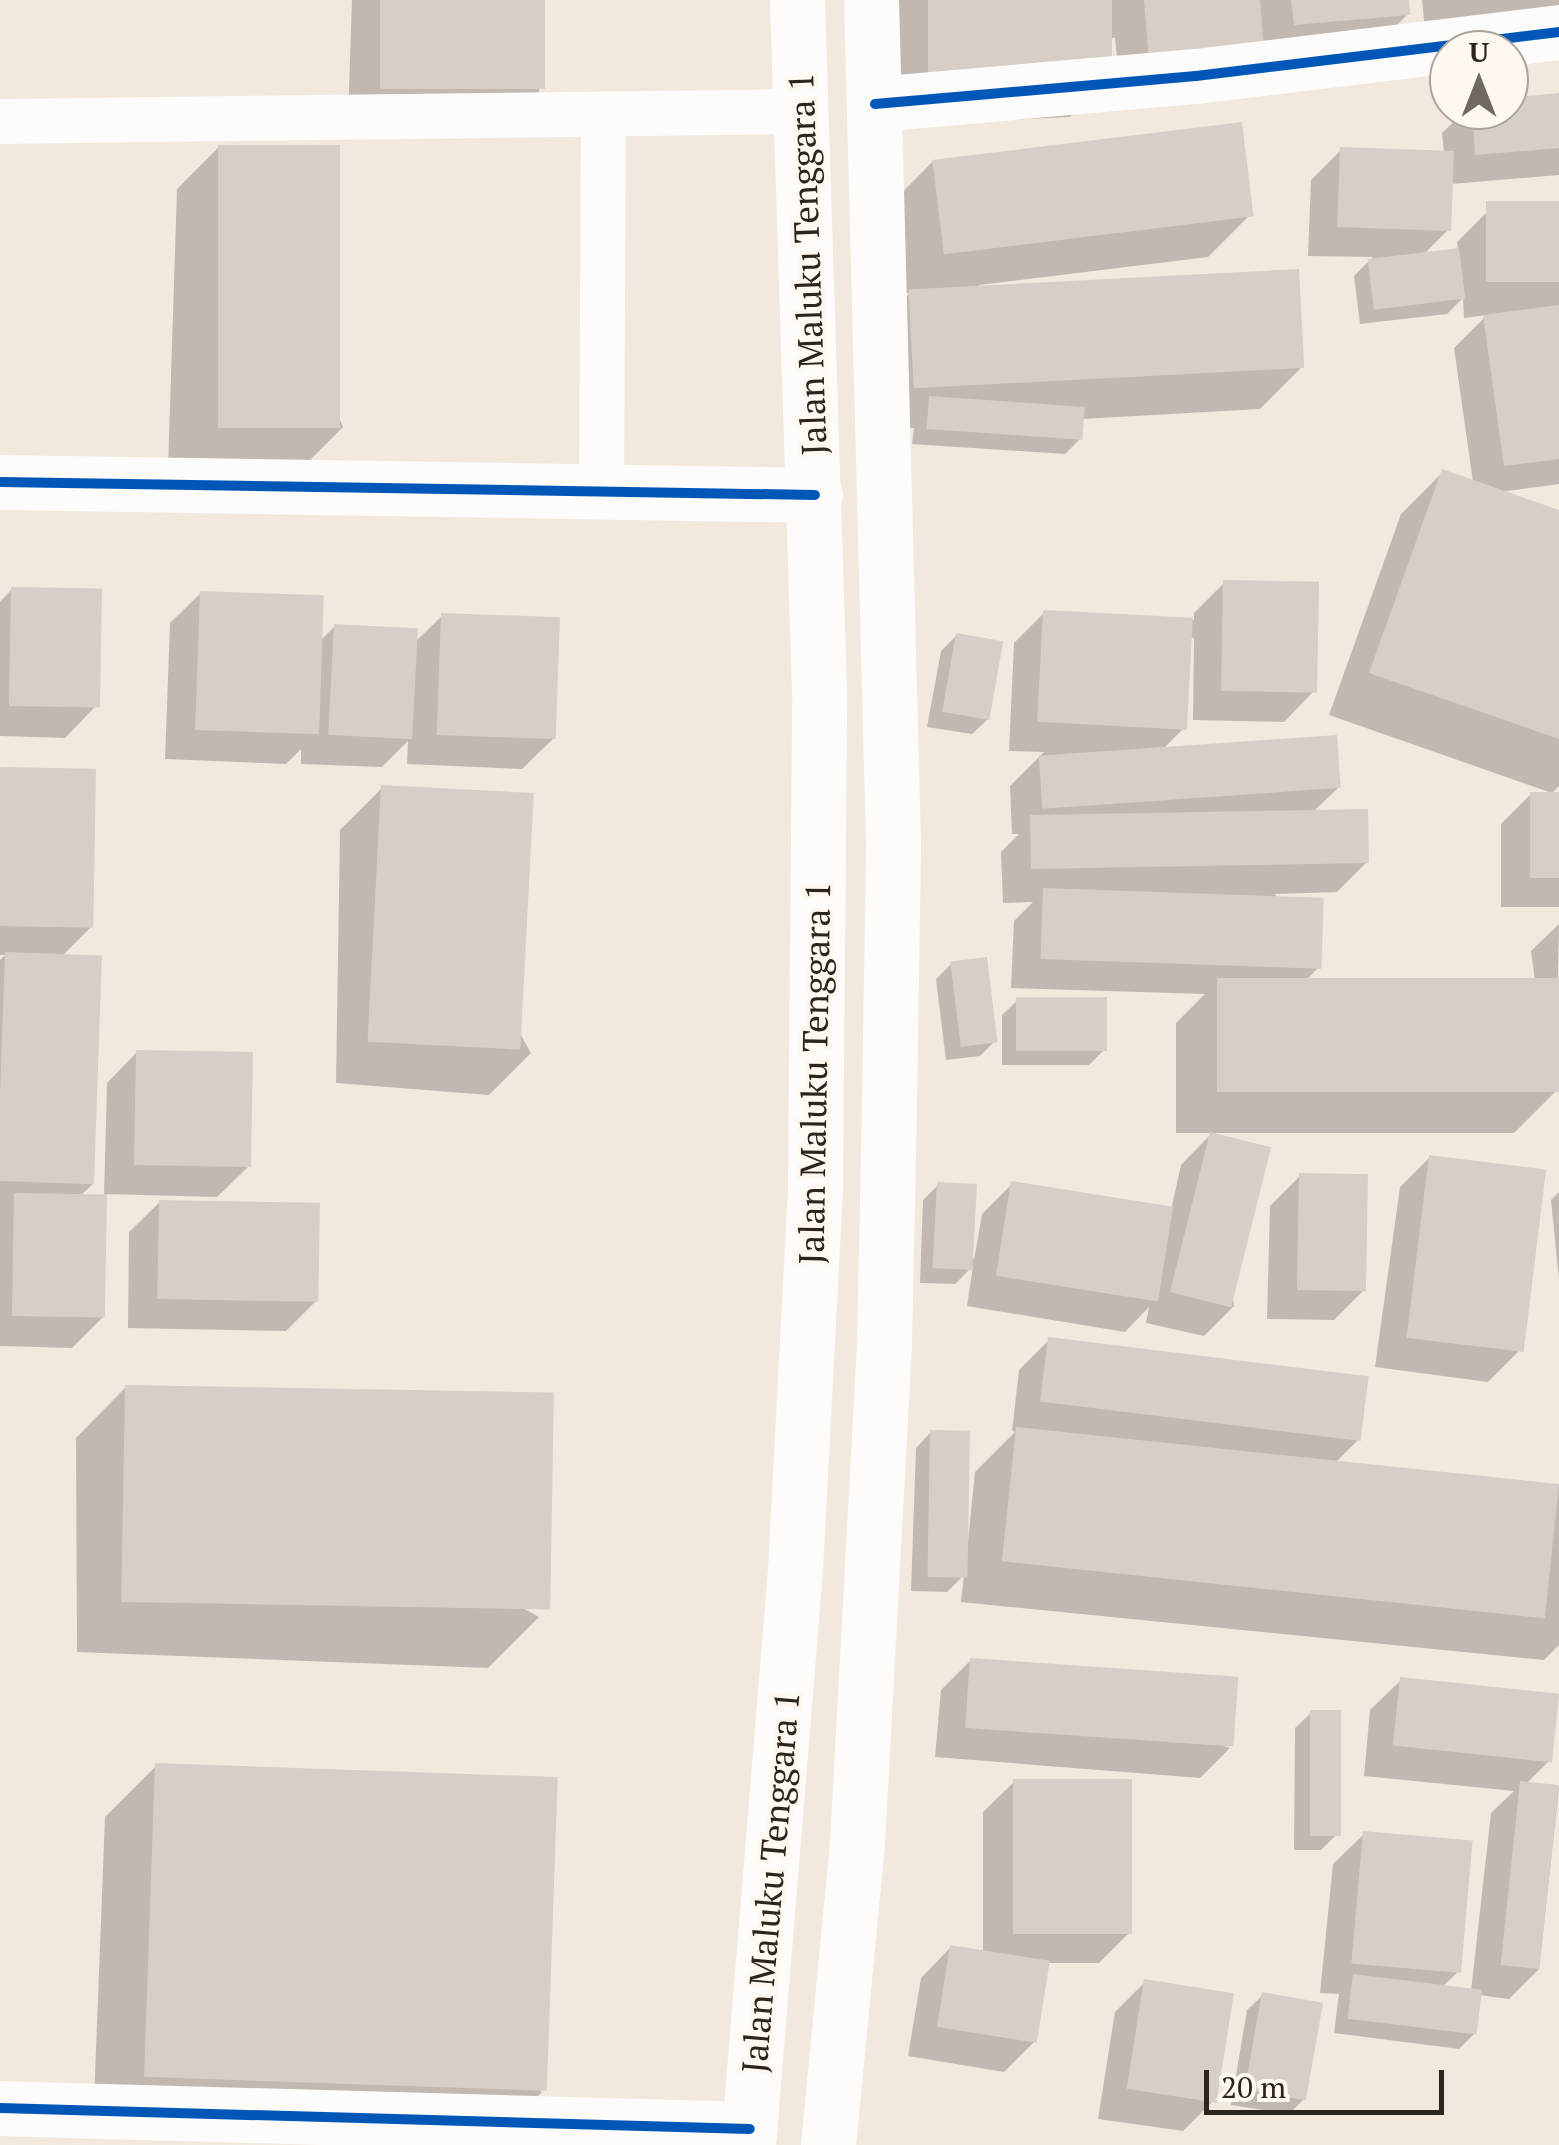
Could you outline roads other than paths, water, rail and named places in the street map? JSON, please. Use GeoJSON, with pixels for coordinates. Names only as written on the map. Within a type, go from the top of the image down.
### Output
{"type":"FeatureCollection","features":[{"type":"Feature","properties":{"kind":"main road","name":"Jalan Maluku Tenggara 1"},"geometry":{"type":"LineString","coordinates":[[749,2137],[795,1570],[815,1182],[819,690],[798,0]]}},
{"type":"Feature","properties":{"kind":"main road","name":"Jalan Maluku Tenggara 1"},"geometry":{"type":"LineString","coordinates":[[828,2145],[857,1843],[884,1344],[893,844],[871,0]]}},
{"type":"Feature","properties":{"kind":"main road"},"geometry":{"type":"LineString","coordinates":[[874,104],[1196,76],[1559,32]]}},
{"type":"Feature","properties":{"kind":"main road"},"geometry":{"type":"LineString","coordinates":[[0,482],[815,495]]}},
{"type":"Feature","properties":{"kind":"main road"},"geometry":{"type":"LineString","coordinates":[[0,2108],[749,2137]]}},
{"type":"Feature","properties":{"kind":"lane"},"geometry":{"type":"LineString","coordinates":[[0,121],[802,112]]}},
{"type":"Feature","properties":{"kind":"lane"},"geometry":{"type":"LineString","coordinates":[[602,491],[603,114]]}}]}
